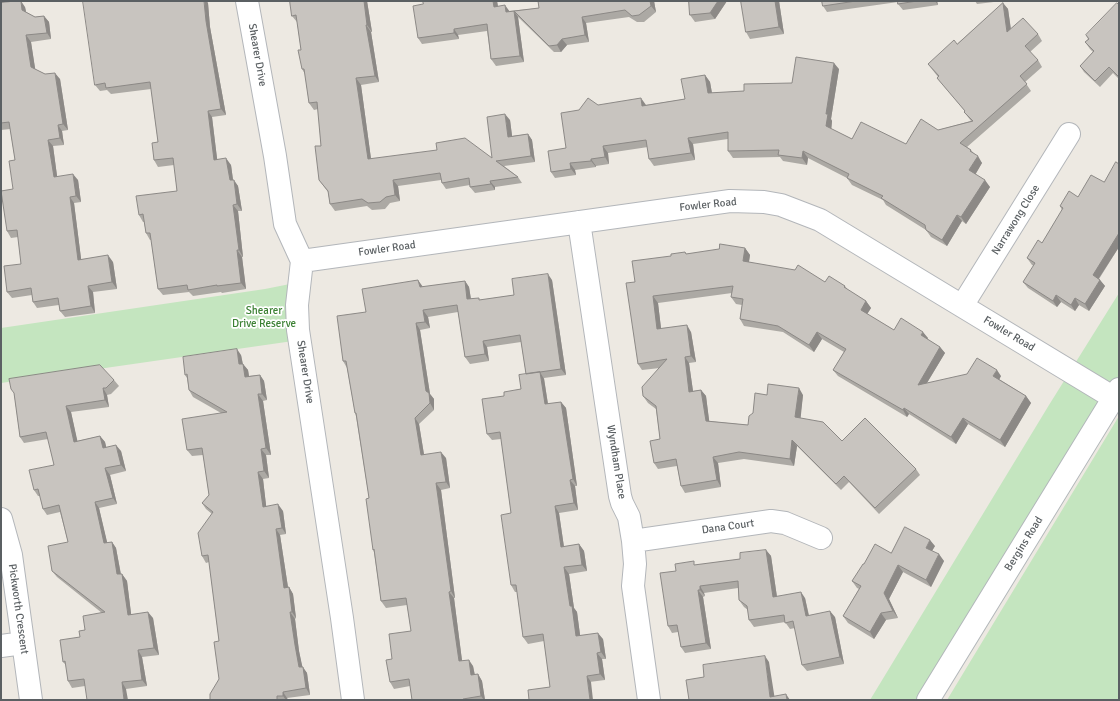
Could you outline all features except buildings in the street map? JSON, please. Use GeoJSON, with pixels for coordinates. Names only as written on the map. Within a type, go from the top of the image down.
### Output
{"type":"FeatureCollection","features":[{"type":"Feature","properties":{"kind":"street","name":"Shearer Drive"},"geometry":{"type":"LineString","coordinates":[[247,1],[275,156],[285,224],[302,261],[297,305],[298,330],[353,700]]}},
{"type":"Feature","properties":{"kind":"street","name":"Narrawong Close"},"geometry":{"type":"LineString","coordinates":[[962,306],[1069,134]]}},
{"type":"Feature","properties":{"kind":"street","name":"Fowler Road"},"geometry":{"type":"LineString","coordinates":[[302,261],[730,201],[764,202],[781,205],[820,220],[962,306],[1116,393]]}},
{"type":"Feature","properties":{"kind":"street","name":"Wyndham Place"},"geometry":{"type":"LineString","coordinates":[[579,222],[620,496],[629,517],[635,564],[633,586],[649,700]]}},
{"type":"Feature","properties":{"kind":"street","name":"Bergins Road"},"geometry":{"type":"LineString","coordinates":[[928,700],[1116,393]]}},
{"type":"Feature","properties":{"kind":"street","name":"Pickworth Crescent"},"geometry":{"type":"LineString","coordinates":[[1,519],[11,555],[31,700]]}},
{"type":"Feature","properties":{"kind":"street","name":"Dana Court"},"geometry":{"type":"LineString","coordinates":[[632,541],[771,521],[785,523],[821,538]]}},
{"type":"Feature","properties":{"kind":"street"},"geometry":{"type":"LineString","coordinates":[[1,646],[23,643]]}},
{"type":"Feature","properties":{"kind":"green space","name":"Shearer Drive Reserve"},"geometry":{"type":"Polygon","coordinates":[[[300,282],[300,340],[1,383],[1,328],[265,289],[300,282]]]}},
{"type":"Feature","properties":{"kind":"green space"},"geometry":{"type":"Polygon","coordinates":[[[1119,293],[1119,389],[934,700],[870,700],[1049,405],[1119,293]]]}},
{"type":"Feature","properties":{"kind":"green space"},"geometry":{"type":"Polygon","coordinates":[[[1119,416],[1119,700],[947,700],[1119,416]]]}}]}
